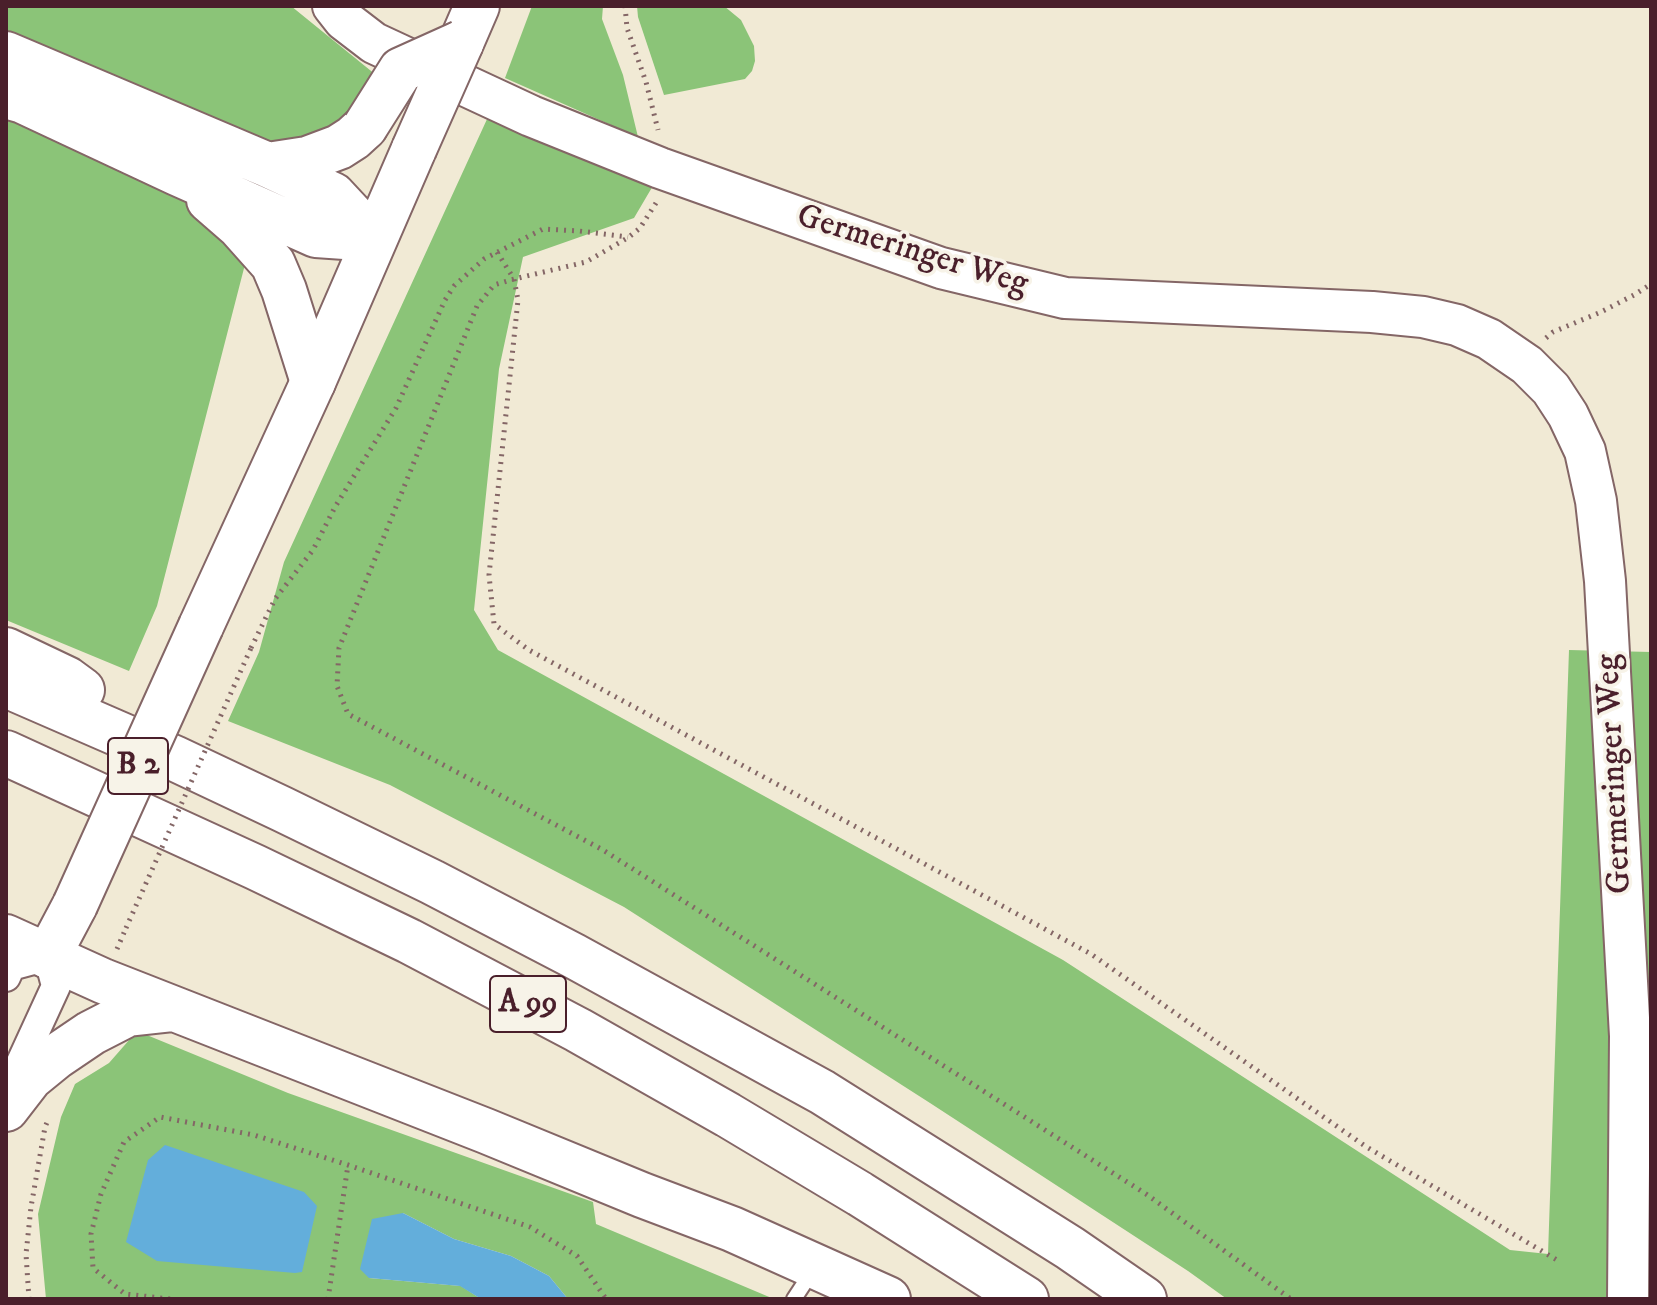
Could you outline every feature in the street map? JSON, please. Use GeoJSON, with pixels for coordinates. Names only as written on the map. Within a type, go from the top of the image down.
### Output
{"type":"FeatureCollection","features":[{"type":"Feature","properties":{"kind":"main road"},"geometry":{"type":"LineString","coordinates":[[268,165],[307,159],[353,138],[365,127],[401,70],[469,25]]}},
{"type":"Feature","properties":{"kind":"main road","name":"B 2"},"geometry":{"type":"LineString","coordinates":[[48,956],[75,905],[313,382],[469,25]]}},
{"type":"Feature","properties":{"kind":"main road"},"geometry":{"type":"LineString","coordinates":[[6,54],[333,195],[374,239]]}},
{"type":"Feature","properties":{"kind":"main road"},"geometry":{"type":"LineString","coordinates":[[6,96],[316,235],[374,239]]}},
{"type":"Feature","properties":{"kind":"main road"},"geometry":{"type":"LineString","coordinates":[[177,173],[240,227],[273,264],[313,382]]}},
{"type":"Feature","properties":{"kind":"main road"},"geometry":{"type":"LineString","coordinates":[[6,650],[67,679],[174,758]]}},
{"type":"Feature","properties":{"kind":"main road","name":"A 99"},"geometry":{"type":"LineString","coordinates":[[6,685],[174,758],[432,882],[574,956],[822,1092],[1070,1248],[1144,1299]]}},
{"type":"Feature","properties":{"kind":"main road","name":"A 99"},"geometry":{"type":"LineString","coordinates":[[6,753],[381,927],[578,1030],[755,1130],[1026,1299]]}},
{"type":"Feature","properties":{"kind":"main road"},"geometry":{"type":"LineString","coordinates":[[6,937],[103,981],[732,1229],[805,1282],[888,1299]]}},
{"type":"Feature","properties":{"kind":"main road"},"geometry":{"type":"LineString","coordinates":[[6,1109],[30,1078],[91,1033],[128,1014],[174,1009]]}},
{"type":"Feature","properties":{"kind":"street","name":"Germeringer Weg"},"geometry":{"type":"LineString","coordinates":[[333,6],[344,20],[374,43],[531,116],[660,168],[941,268],[1065,298],[1423,317],[1457,325],[1489,339],[1527,365],[1551,389],[1568,415],[1585,451],[1596,501],[1613,708],[1630,1036],[1628,1299]]}},
{"type":"Feature","properties":{"kind":"street"},"geometry":{"type":"LineString","coordinates":[[6,977],[11,966],[48,956],[56,986],[6,1095]]}},
{"type":"Feature","properties":{"kind":"path"},"geometry":{"type":"LineString","coordinates":[[625,6],[627,28],[646,82],[659,133],[657,201],[640,228],[629,237],[586,262],[494,285],[477,306],[339,648],[337,686],[348,714],[603,850],[1146,1194],[1291,1299]]}},
{"type":"Feature","properties":{"kind":"path"},"geometry":{"type":"LineString","coordinates":[[103,981],[275,599],[313,550],[335,507],[396,408],[454,286],[484,259],[543,229],[629,237]]}},
{"type":"Feature","properties":{"kind":"path"},"geometry":{"type":"LineString","coordinates":[[497,252],[514,279],[518,300],[489,575],[494,624],[529,650],[1091,954],[1365,1146],[1557,1260]]}},
{"type":"Feature","properties":{"kind":"path"},"geometry":{"type":"LineString","coordinates":[[1527,365],[1541,343],[1553,332],[1601,312],[1651,284]]}},
{"type":"Feature","properties":{"kind":"path"},"geometry":{"type":"LineString","coordinates":[[29,1299],[26,1254],[31,1207],[45,1127],[51,1113]]}},
{"type":"Feature","properties":{"kind":"path"},"geometry":{"type":"LineString","coordinates":[[170,1299],[125,1294],[93,1268],[91,1234],[101,1194],[124,1142],[160,1117],[254,1135],[530,1227],[577,1256],[606,1299]]}},
{"type":"Feature","properties":{"kind":"path"},"geometry":{"type":"LineString","coordinates":[[328,1299],[348,1165]]}},
{"type":"Feature","properties":{"kind":"green space"},"geometry":{"type":"Polygon","coordinates":[[[6,6],[291,6],[376,75],[345,119],[325,133],[276,144],[157,606],[129,671],[6,620],[6,6]]]}},
{"type":"Feature","properties":{"kind":"green space"},"geometry":{"type":"Polygon","coordinates":[[[532,6],[603,6],[602,19],[623,75],[638,137],[505,78],[532,6]]]}},
{"type":"Feature","properties":{"kind":"green space"},"geometry":{"type":"Polygon","coordinates":[[[637,6],[724,6],[741,20],[754,46],[752,71],[745,79],[664,95],[637,6]]]}},
{"type":"Feature","properties":{"kind":"green space"},"geometry":{"type":"Polygon","coordinates":[[[488,117],[654,184],[634,218],[523,257],[499,369],[474,610],[498,650],[1063,960],[1510,1250],[1548,1254],[1569,650],[1651,652],[1651,1299],[1227,1299],[930,1103],[624,907],[390,785],[228,721],[259,652],[284,562],[488,117]]]}},
{"type":"Feature","properties":{"kind":"green space"},"geometry":{"type":"Polygon","coordinates":[[[137,1031],[288,1093],[593,1202],[596,1224],[774,1299],[568,1299],[549,1276],[511,1256],[454,1239],[403,1213],[369,1278],[461,1286],[481,1299],[46,1299],[38,1214],[61,1117],[75,1084],[109,1063],[137,1031]]]}},
{"type":"Feature","properties":{"kind":"water"},"geometry":{"type":"Polygon","coordinates":[[[165,1145],[304,1192],[317,1206],[302,1272],[157,1261],[126,1242],[148,1160],[165,1145]]]}},
{"type":"Feature","properties":{"kind":"water"},"geometry":{"type":"Polygon","coordinates":[[[403,1213],[454,1239],[511,1256],[549,1276],[568,1299],[481,1299],[460,1286],[369,1278],[360,1269],[372,1219],[403,1213]]]}}]}
